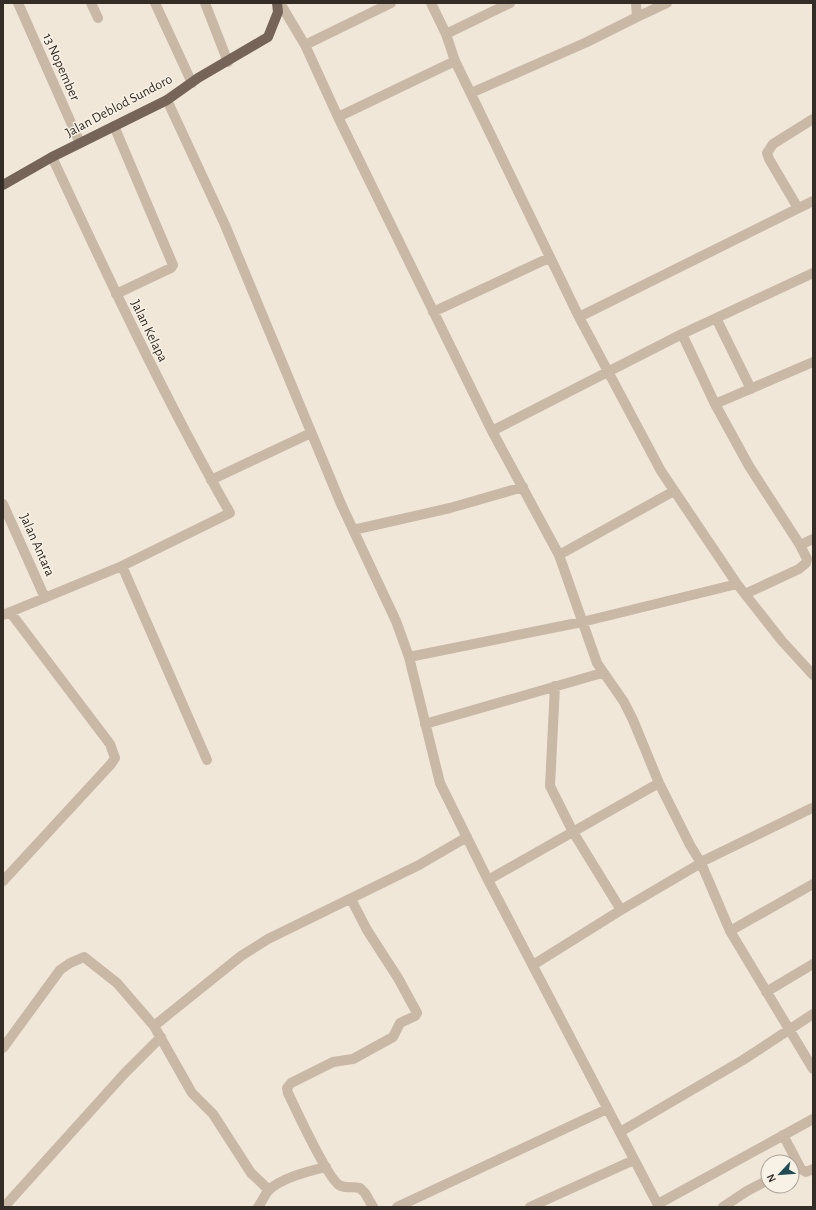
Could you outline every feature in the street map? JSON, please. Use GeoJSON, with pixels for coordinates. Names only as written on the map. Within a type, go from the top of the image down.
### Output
{"type":"FeatureCollection","features":[{"type":"Feature","properties":{"kind":"main road","name":"Jalan Deblod Sundoro"},"geometry":{"type":"LineString","coordinates":[[3,185],[52,157],[167,100],[268,37],[278,12],[278,3]]}},
{"type":"Feature","properties":{"kind":"street","name":"13 Nopember"},"geometry":{"type":"LineString","coordinates":[[18,3],[80,143]]}},
{"type":"Feature","properties":{"kind":"street"},"geometry":{"type":"LineString","coordinates":[[91,3],[98,18]]}},
{"type":"Feature","properties":{"kind":"street"},"geometry":{"type":"LineString","coordinates":[[156,3],[192,83]]}},
{"type":"Feature","properties":{"kind":"street"},"geometry":{"type":"LineString","coordinates":[[205,3],[228,62]]}},
{"type":"Feature","properties":{"kind":"street"},"geometry":{"type":"LineString","coordinates":[[278,3],[305,45],[338,117],[492,431],[559,555],[582,622],[602,672],[627,708],[659,783],[690,845],[701,862],[730,931],[813,1069]]}},
{"type":"Feature","properties":{"kind":"street"},"geometry":{"type":"LineString","coordinates":[[305,45],[391,3]]}},
{"type":"Feature","properties":{"kind":"street"},"geometry":{"type":"LineString","coordinates":[[431,3],[446,34],[455,62],[550,258],[579,317],[651,452],[674,491],[736,584],[785,646],[813,675]]}},
{"type":"Feature","properties":{"kind":"street"},"geometry":{"type":"LineString","coordinates":[[446,34],[510,3]]}},
{"type":"Feature","properties":{"kind":"street"},"geometry":{"type":"LineString","coordinates":[[636,3],[637,17]]}},
{"type":"Feature","properties":{"kind":"street"},"geometry":{"type":"LineString","coordinates":[[471,93],[587,42],[667,3]]}},
{"type":"Feature","properties":{"kind":"street"},"geometry":{"type":"LineString","coordinates":[[338,117],[455,62]]}},
{"type":"Feature","properties":{"kind":"street"},"geometry":{"type":"LineString","coordinates":[[167,100],[225,225],[311,433],[353,530],[396,621],[409,657],[440,783],[488,880],[607,1109],[659,1205],[813,1119]]}},
{"type":"Feature","properties":{"kind":"street"},"geometry":{"type":"LineString","coordinates":[[798,208],[769,159],[767,153],[773,144],[813,119]]}},
{"type":"Feature","properties":{"kind":"street"},"geometry":{"type":"LineString","coordinates":[[114,126],[173,265],[171,268],[116,294]]}},
{"type":"Feature","properties":{"kind":"street","name":"Jalan Kelapa"},"geometry":{"type":"LineString","coordinates":[[52,157],[116,294],[182,427],[230,513],[122,566]]}},
{"type":"Feature","properties":{"kind":"street"},"geometry":{"type":"LineString","coordinates":[[579,317],[813,201]]}},
{"type":"Feature","properties":{"kind":"street"},"geometry":{"type":"LineString","coordinates":[[433,312],[550,258]]}},
{"type":"Feature","properties":{"kind":"street"},"geometry":{"type":"LineString","coordinates":[[492,431],[608,370],[813,273]]}},
{"type":"Feature","properties":{"kind":"street"},"geometry":{"type":"LineString","coordinates":[[716,318],[751,389]]}},
{"type":"Feature","properties":{"kind":"street"},"geometry":{"type":"LineString","coordinates":[[682,334],[715,404],[749,466],[800,545],[807,559],[806,563],[798,569],[745,594]]}},
{"type":"Feature","properties":{"kind":"street"},"geometry":{"type":"LineString","coordinates":[[715,404],[813,362]]}},
{"type":"Feature","properties":{"kind":"street"},"geometry":{"type":"LineString","coordinates":[[211,480],[311,433]]}},
{"type":"Feature","properties":{"kind":"street"},"geometry":{"type":"LineString","coordinates":[[353,530],[450,508],[523,487]]}},
{"type":"Feature","properties":{"kind":"street"},"geometry":{"type":"LineString","coordinates":[[559,555],[674,491]]}},
{"type":"Feature","properties":{"kind":"street","name":"Jalan Antara"},"geometry":{"type":"LineString","coordinates":[[3,504],[45,598]]}},
{"type":"Feature","properties":{"kind":"street"},"geometry":{"type":"LineString","coordinates":[[800,545],[813,539]]}},
{"type":"Feature","properties":{"kind":"street"},"geometry":{"type":"LineString","coordinates":[[3,881],[115,758],[110,744],[7,614],[122,566],[207,760]]}},
{"type":"Feature","properties":{"kind":"street"},"geometry":{"type":"LineString","coordinates":[[409,657],[582,622],[736,584]]}},
{"type":"Feature","properties":{"kind":"street"},"geometry":{"type":"LineString","coordinates":[[425,724],[602,672]]}},
{"type":"Feature","properties":{"kind":"street"},"geometry":{"type":"LineString","coordinates":[[555,686],[550,786],[573,832],[621,910]]}},
{"type":"Feature","properties":{"kind":"street"},"geometry":{"type":"LineString","coordinates":[[488,880],[659,783]]}},
{"type":"Feature","properties":{"kind":"street"},"geometry":{"type":"LineString","coordinates":[[533,965],[701,862],[812,808]]}},
{"type":"Feature","properties":{"kind":"street"},"geometry":{"type":"LineString","coordinates":[[154,1026],[241,956],[268,939],[351,900],[419,865],[467,837]]}},
{"type":"Feature","properties":{"kind":"street"},"geometry":{"type":"LineString","coordinates":[[730,931],[813,884]]}},
{"type":"Feature","properties":{"kind":"street"},"geometry":{"type":"LineString","coordinates":[[351,900],[367,930],[398,978],[417,1013],[415,1016],[400,1023],[392,1037],[353,1059],[333,1062],[291,1083],[287,1088],[288,1093],[326,1166],[340,1186],[360,1188],[373,1207]]}},
{"type":"Feature","properties":{"kind":"street"},"geometry":{"type":"LineString","coordinates":[[3,1048],[60,970],[70,962],[84,957],[117,983],[154,1026],[192,1093],[213,1114],[251,1173],[269,1190]]}},
{"type":"Feature","properties":{"kind":"street"},"geometry":{"type":"LineString","coordinates":[[766,992],[813,964]]}},
{"type":"Feature","properties":{"kind":"street"},"geometry":{"type":"LineString","coordinates":[[620,1132],[743,1060],[813,1014]]}},
{"type":"Feature","properties":{"kind":"street"},"geometry":{"type":"LineString","coordinates":[[4,1207],[160,1036]]}},
{"type":"Feature","properties":{"kind":"street"},"geometry":{"type":"LineString","coordinates":[[397,1207],[607,1109]]}},
{"type":"Feature","properties":{"kind":"street"},"geometry":{"type":"LineString","coordinates":[[783,1135],[790,1154]]}},
{"type":"Feature","properties":{"kind":"street"},"geometry":{"type":"LineString","coordinates":[[530,1207],[634,1160]]}},
{"type":"Feature","properties":{"kind":"street"},"geometry":{"type":"LineString","coordinates":[[258,1207],[269,1190],[292,1177],[326,1166]]}},
{"type":"Feature","properties":{"kind":"street"},"geometry":{"type":"LineString","coordinates":[[800,1169],[806,1172],[813,1169]]}},
{"type":"Feature","properties":{"kind":"street"},"geometry":{"type":"LineString","coordinates":[[723,1207],[760,1184]]}}]}
